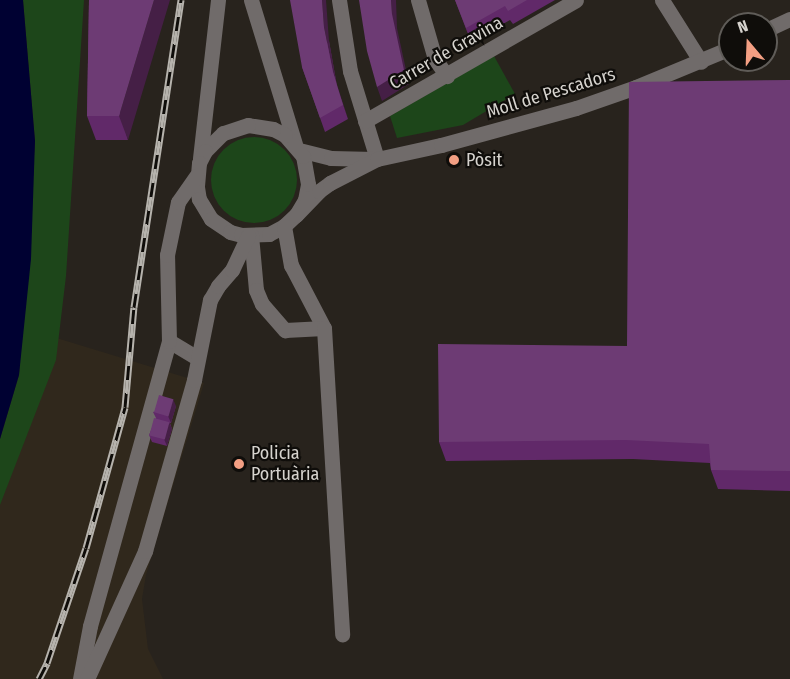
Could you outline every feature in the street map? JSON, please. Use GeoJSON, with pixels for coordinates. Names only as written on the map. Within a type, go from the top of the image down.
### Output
{"type":"FeatureCollection","features":[{"type":"Feature","properties":{"kind":"street"},"geometry":{"type":"LineString","coordinates":[[218,0],[198,169],[199,199],[211,219],[230,232],[249,235],[269,234],[284,226],[296,215],[305,200],[308,184],[303,156],[297,147],[251,0]]}},
{"type":"Feature","properties":{"kind":"street"},"geometry":{"type":"LineString","coordinates":[[339,0],[350,70],[377,159]]}},
{"type":"Feature","properties":{"kind":"street"},"geometry":{"type":"LineString","coordinates":[[418,0],[435,59],[447,76]]}},
{"type":"Feature","properties":{"kind":"street","name":"Carrer de Gravina"},"geometry":{"type":"LineString","coordinates":[[365,121],[576,0]]}},
{"type":"Feature","properties":{"kind":"street"},"geometry":{"type":"LineString","coordinates":[[662,0],[701,62]]}},
{"type":"Feature","properties":{"kind":"street","name":"Moll de Pescadors"},"geometry":{"type":"LineString","coordinates":[[296,215],[330,183],[377,159],[567,111],[636,87],[718,54]]}},
{"type":"Feature","properties":{"kind":"street"},"geometry":{"type":"LineString","coordinates":[[80,679],[90,626],[164,370],[169,341],[167,255],[178,202],[198,169],[204,151],[223,133],[248,125],[273,129],[297,147]]}},
{"type":"Feature","properties":{"kind":"street","name":"Moll de Pescadors"},"geometry":{"type":"LineString","coordinates":[[297,147],[330,158],[377,159]]}},
{"type":"Feature","properties":{"kind":"street"},"geometry":{"type":"LineString","coordinates":[[284,226],[291,265],[324,328],[342,634]]}},
{"type":"Feature","properties":{"kind":"street"},"geometry":{"type":"LineString","coordinates":[[249,235],[256,290],[262,304],[285,330],[324,328]]}},
{"type":"Feature","properties":{"kind":"street"},"geometry":{"type":"LineString","coordinates":[[87,679],[145,551],[194,380],[210,300],[218,286],[232,270],[249,235]]}},
{"type":"Feature","properties":{"kind":"street"},"geometry":{"type":"LineString","coordinates":[[169,341],[197,358]]}},
{"type":"Feature","properties":{"kind":"shaded area"},"geometry":{"type":"Polygon","coordinates":[[[0,0],[23,0],[35,141],[31,259],[19,375],[0,439],[0,0]]]}},
{"type":"Feature","properties":{"kind":"shaded area"},"geometry":{"type":"Polygon","coordinates":[[[50,336],[204,383],[146,575],[142,599],[148,649],[163,679],[0,679],[0,499],[50,336]]]}},
{"type":"Feature","properties":{"kind":"green space"},"geometry":{"type":"Polygon","coordinates":[[[23,0],[84,0],[66,276],[56,360],[0,505],[0,439],[19,375],[35,141],[23,0]]]}},
{"type":"Feature","properties":{"kind":"green space"},"geometry":{"type":"Polygon","coordinates":[[[494,56],[515,94],[463,125],[397,138],[390,116],[494,56]]]}},
{"type":"Feature","properties":{"kind":"green space"},"geometry":{"type":"Polygon","coordinates":[[[254,137],[278,144],[290,156],[297,180],[290,204],[278,216],[254,223],[230,216],[218,204],[211,180],[218,156],[230,144],[254,137]]]}},
{"type":"Feature","properties":{"kind":"building"},"geometry":{"type":"Polygon","coordinates":[[[89,0],[154,0],[119,116],[87,116],[89,0]]]}},
{"type":"Feature","properties":{"kind":"building"},"geometry":{"type":"Polygon","coordinates":[[[290,0],[322,0],[324,27],[333,72],[343,105],[320,118],[302,67],[290,0]]]}},
{"type":"Feature","properties":{"kind":"building"},"geometry":{"type":"Polygon","coordinates":[[[359,0],[391,0],[404,70],[377,87],[367,51],[359,0]]]}},
{"type":"Feature","properties":{"kind":"building"},"geometry":{"type":"Polygon","coordinates":[[[455,0],[527,0],[508,11],[505,6],[466,28],[455,0]]]}},
{"type":"Feature","properties":{"kind":"building"},"geometry":{"type":"Polygon","coordinates":[[[790,80],[790,471],[711,470],[709,444],[626,440],[439,442],[438,344],[627,346],[629,82],[790,80]]]}},
{"type":"Feature","properties":{"kind":"building"},"geometry":{"type":"Polygon","coordinates":[[[159,395],[173,399],[168,416],[154,412],[159,395]]]}},
{"type":"Feature","properties":{"kind":"building"},"geometry":{"type":"Polygon","coordinates":[[[154,418],[169,422],[165,440],[149,435],[154,418]]]}},
{"type":"Feature","properties":{"kind":"railway"},"geometry":{"type":"LineString","coordinates":[[39,679],[47,663],[86,548],[125,407],[134,307],[181,0]]}},
{"type":"Feature","properties":{"kind":"place","name":"Pòsit"},"geometry":{"type":"Point","coordinates":[454,160]}},
{"type":"Feature","properties":{"kind":"place","name":"Policia Portuària"},"geometry":{"type":"Point","coordinates":[239,464]}}]}
